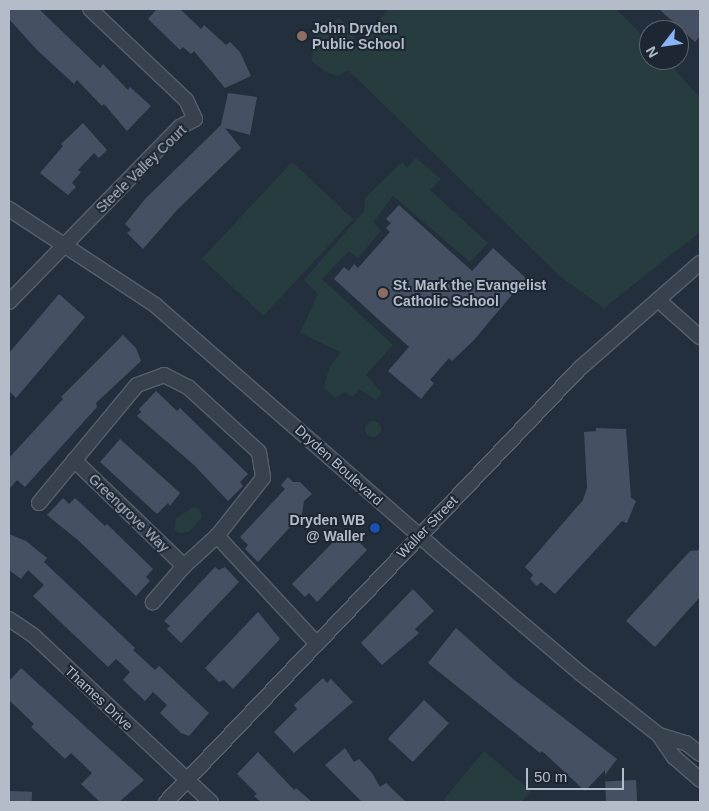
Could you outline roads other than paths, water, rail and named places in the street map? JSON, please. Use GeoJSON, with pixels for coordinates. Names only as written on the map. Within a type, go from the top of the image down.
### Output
{"type":"FeatureCollection","features":[{"type":"Feature","properties":{"kind":"street","name":"Steele Valley Court"},"geometry":{"type":"LineString","coordinates":[[64,243],[180,128],[195,119],[186,100],[90,9]]}},
{"type":"Feature","properties":{"kind":"street","name":"Dryden Boulevard"},"geometry":{"type":"LineString","coordinates":[[9,209],[64,243],[155,305],[418,536],[580,673],[659,735],[674,757],[700,780]]}},
{"type":"Feature","properties":{"kind":"street"},"geometry":{"type":"LineString","coordinates":[[9,302],[64,243]]}},
{"type":"Feature","properties":{"kind":"street","name":"Waller Street"},"geometry":{"type":"LineString","coordinates":[[166,802],[418,536],[579,370],[700,263]]}},
{"type":"Feature","properties":{"kind":"street"},"geometry":{"type":"LineString","coordinates":[[658,300],[700,337]]}},
{"type":"Feature","properties":{"kind":"street"},"geometry":{"type":"LineString","coordinates":[[39,502],[137,385],[164,375],[188,387],[259,452],[263,478],[217,536],[184,566],[153,602]]}},
{"type":"Feature","properties":{"kind":"street","name":"Greengrove Way"},"geometry":{"type":"LineString","coordinates":[[74,460],[184,566]]}},
{"type":"Feature","properties":{"kind":"street"},"geometry":{"type":"LineString","coordinates":[[217,536],[317,644]]}},
{"type":"Feature","properties":{"kind":"street","name":"Thames Drive"},"geometry":{"type":"LineString","coordinates":[[9,619],[34,636],[211,802]]}},
{"type":"Feature","properties":{"kind":"street","name":"Dryden Boulevard"},"geometry":{"type":"LineString","coordinates":[[659,735],[686,743],[700,754]]}},
{"type":"Feature","properties":{"kind":"place","name":"John Dryden Public School"},"geometry":{"type":"Point","coordinates":[302,36]}},
{"type":"Feature","properties":{"kind":"place","name":"St. Mark the Evangelist Catholic School"},"geometry":{"type":"Point","coordinates":[383,293]}},
{"type":"Feature","properties":{"kind":"place","name":"Dryden WB @ Waller"},"geometry":{"type":"Point","coordinates":[375,528]}}]}
